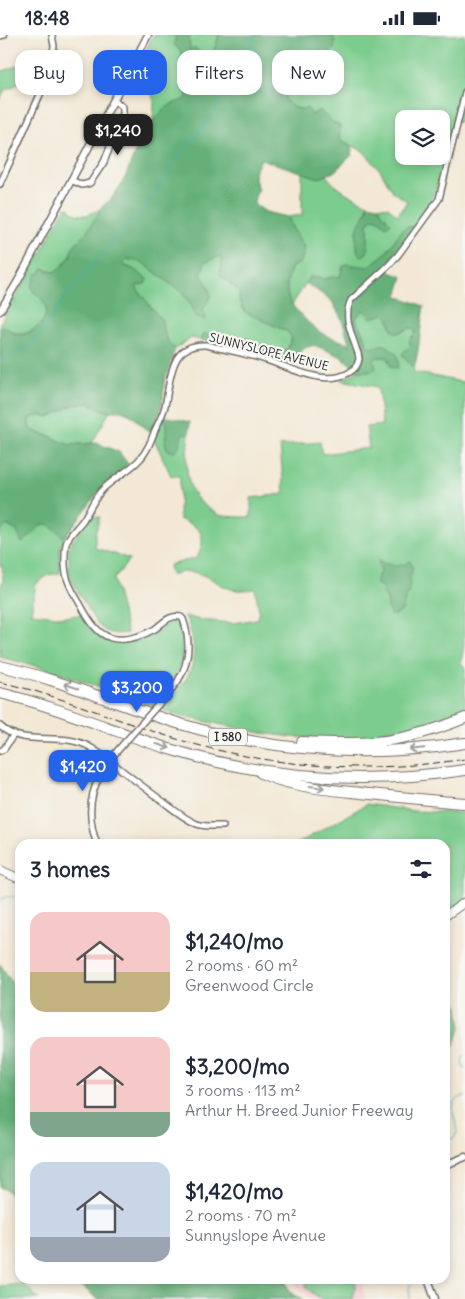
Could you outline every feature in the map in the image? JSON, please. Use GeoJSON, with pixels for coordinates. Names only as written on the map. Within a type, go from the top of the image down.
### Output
{"type":"FeatureCollection","features":[{"type":"Feature","properties":{"kind":"highway","name":"I 580"},"geometry":{"type":"LineString","coordinates":[[0,666],[61,683],[182,725],[249,741],[308,749],[357,752],[417,749],[465,743]]}},
{"type":"Feature","properties":{"kind":"highway","name":"I 580"},"geometry":{"type":"LineString","coordinates":[[0,693],[59,710],[168,748],[254,770],[311,776],[358,778],[417,776],[465,770]]}},
{"type":"Feature","properties":{"kind":"highway"},"geometry":{"type":"LineString","coordinates":[[249,741],[376,742],[420,734],[465,718]]}},
{"type":"Feature","properties":{"kind":"highway"},"geometry":{"type":"LineString","coordinates":[[254,770],[274,780],[314,787],[465,803]]}},
{"type":"Feature","properties":{"kind":"main road"},"geometry":{"type":"LineString","coordinates":[[0,869],[15,876]]}},
{"type":"Feature","properties":{"kind":"main road"},"geometry":{"type":"LineString","coordinates":[[450,912],[465,902]]}},
{"type":"Feature","properties":{"kind":"street"},"geometry":{"type":"LineString","coordinates":[[0,184],[50,70],[54,46],[52,35]]}},
{"type":"Feature","properties":{"kind":"street"},"geometry":{"type":"LineString","coordinates":[[0,311],[18,281],[148,35]]}},
{"type":"Feature","properties":{"kind":"street","name":"SUNNYSLOPE AVENUE"},"geometry":{"type":"LineString","coordinates":[[95,839],[91,823],[91,801],[98,778],[109,760],[172,689],[182,674],[188,655],[187,639],[184,622],[181,617],[175,615],[146,633],[134,637],[114,639],[103,634],[94,626],[66,580],[67,541],[82,522],[101,491],[140,459],[147,449],[164,409],[171,373],[177,357],[183,350],[197,344],[206,345],[270,361],[322,378],[338,377],[356,367],[359,359],[347,320],[349,305],[351,300],[388,267],[439,199],[465,92]]}},
{"type":"Feature","properties":{"kind":"street"},"geometry":{"type":"LineString","coordinates":[[71,180],[82,185],[90,183],[104,162],[124,111],[123,107],[114,100]]}},
{"type":"Feature","properties":{"kind":"street"},"geometry":{"type":"LineString","coordinates":[[0,726],[14,734],[32,738],[60,738],[87,745],[190,821],[198,825],[223,826]]}},
{"type":"Feature","properties":{"kind":"street"},"geometry":{"type":"LineString","coordinates":[[0,751],[4,749],[14,734]]}},
{"type":"Feature","properties":{"kind":"street"},"geometry":{"type":"LineString","coordinates":[[450,1163],[465,1157]]}},
{"type":"Feature","properties":{"kind":"street"},"geometry":{"type":"LineString","coordinates":[[430,1284],[435,1299]]}},
{"type":"Feature","properties":{"kind":"shaded area"},"geometry":{"type":"Polygon","coordinates":[[[296,1284],[362,1284],[365,1299],[311,1299],[296,1284]]]}},
{"type":"Feature","properties":{"kind":"green space"},"geometry":{"type":"Polygon","coordinates":[[[153,35],[176,35],[177,48],[180,50],[177,50],[177,95],[186,95],[186,99],[172,104],[152,123],[154,101],[152,95],[167,95],[167,50],[146,50],[153,35]]]}},
{"type":"Feature","properties":{"kind":"green space"},"geometry":{"type":"Polygon","coordinates":[[[176,35],[189,35],[190,50],[180,50],[174,45],[176,35]]]}},
{"type":"Feature","properties":{"kind":"green space"},"geometry":{"type":"Polygon","coordinates":[[[189,35],[219,35],[214,50],[197,50],[194,47],[190,50],[189,35]]]}},
{"type":"Feature","properties":{"kind":"green space"},"geometry":{"type":"Polygon","coordinates":[[[219,35],[332,35],[335,42],[332,50],[272,50],[272,95],[286,95],[285,99],[294,108],[307,108],[312,115],[320,110],[332,122],[340,126],[339,139],[352,146],[352,155],[334,172],[319,178],[261,159],[254,174],[258,189],[254,204],[266,212],[288,217],[303,245],[304,252],[301,262],[291,268],[288,278],[287,293],[292,305],[309,323],[325,335],[350,346],[343,322],[332,301],[306,283],[310,277],[325,279],[340,277],[343,266],[347,264],[368,267],[386,253],[402,230],[406,227],[414,227],[387,265],[387,271],[403,277],[397,296],[424,306],[418,353],[414,368],[403,356],[403,352],[411,346],[409,341],[415,330],[410,328],[397,333],[393,331],[388,318],[384,314],[371,318],[363,310],[356,318],[367,345],[371,348],[386,345],[397,354],[398,368],[391,367],[388,357],[378,357],[374,361],[375,370],[358,371],[342,357],[314,345],[305,348],[296,358],[290,359],[285,363],[201,340],[204,334],[219,337],[244,337],[267,351],[287,350],[292,338],[288,332],[245,312],[239,299],[239,291],[220,275],[221,256],[205,262],[201,275],[211,295],[203,310],[206,319],[196,318],[187,299],[181,292],[142,262],[126,259],[123,265],[133,269],[147,279],[145,284],[136,286],[162,320],[165,336],[175,349],[164,382],[160,412],[150,433],[131,415],[121,411],[106,411],[90,403],[73,405],[49,417],[42,415],[29,418],[29,428],[36,432],[69,445],[97,443],[119,452],[128,464],[101,489],[64,538],[46,524],[39,527],[22,543],[17,531],[7,525],[0,531],[0,328],[2,326],[21,335],[26,334],[41,324],[46,314],[46,309],[44,302],[31,287],[36,274],[40,273],[43,268],[53,272],[59,270],[70,257],[72,249],[85,234],[101,208],[111,199],[120,185],[127,174],[139,143],[154,121],[166,108],[186,99],[187,95],[262,95],[262,50],[214,50],[219,35]]]}},
{"type":"Feature","properties":{"kind":"green space"},"geometry":{"type":"Polygon","coordinates":[[[332,35],[465,35],[465,124],[455,120],[450,139],[450,110],[395,110],[395,165],[443,165],[439,182],[427,208],[414,227],[407,227],[402,230],[386,253],[368,267],[343,266],[340,277],[325,279],[310,277],[292,305],[288,298],[287,283],[292,267],[303,245],[288,217],[302,215],[302,172],[319,178],[327,175],[339,188],[368,204],[357,230],[356,242],[358,253],[368,240],[368,223],[372,218],[378,219],[381,222],[387,218],[378,206],[388,207],[397,215],[407,201],[393,192],[380,170],[363,151],[339,139],[340,126],[332,122],[320,110],[312,115],[309,111],[290,106],[285,99],[286,95],[344,95],[344,50],[328,50],[335,42],[332,35]]]}},
{"type":"Feature","properties":{"kind":"green space"},"geometry":{"type":"Polygon","coordinates":[[[15,67],[15,86],[4,91],[0,100],[0,72],[15,67]]]}},
{"type":"Feature","properties":{"kind":"green space"},"geometry":{"type":"Polygon","coordinates":[[[368,204],[378,206],[391,223],[386,226],[378,219],[372,218],[368,223],[367,253],[362,256],[358,253],[356,242],[358,227],[368,204]]]}},
{"type":"Feature","properties":{"kind":"green space"},"geometry":{"type":"Polygon","coordinates":[[[66,207],[82,215],[100,209],[85,234],[72,249],[70,257],[59,270],[53,272],[49,270],[33,291],[46,305],[47,311],[44,319],[38,327],[21,334],[3,326],[0,328],[0,323],[66,207]]]}},
{"type":"Feature","properties":{"kind":"green space"},"geometry":{"type":"Polygon","coordinates":[[[221,256],[220,275],[239,291],[239,299],[245,312],[288,332],[292,338],[287,350],[267,351],[244,337],[219,337],[204,334],[201,340],[191,338],[175,349],[165,336],[162,320],[136,286],[145,284],[147,279],[133,269],[123,265],[126,259],[142,262],[181,292],[187,299],[196,318],[205,318],[203,310],[206,282],[201,275],[205,262],[221,256]]]}},
{"type":"Feature","properties":{"kind":"green space"},"geometry":{"type":"Polygon","coordinates":[[[363,310],[371,317],[384,314],[388,318],[393,331],[397,333],[410,328],[415,330],[411,337],[411,346],[403,353],[403,356],[414,368],[413,372],[465,381],[465,602],[464,645],[461,663],[465,667],[465,715],[423,730],[382,738],[339,740],[293,737],[261,733],[179,716],[48,669],[0,657],[0,590],[3,580],[2,565],[0,566],[0,531],[6,525],[29,537],[39,527],[47,524],[64,538],[60,549],[60,573],[48,575],[36,584],[31,613],[65,617],[83,614],[96,634],[108,640],[122,642],[143,639],[155,633],[171,620],[175,619],[178,621],[182,639],[182,655],[178,670],[168,686],[175,692],[183,684],[192,665],[192,636],[185,616],[200,620],[233,623],[257,619],[259,610],[255,589],[231,589],[196,573],[186,572],[171,575],[169,565],[197,558],[202,538],[193,525],[179,519],[180,476],[171,476],[154,439],[164,416],[167,431],[165,438],[183,432],[189,434],[187,466],[190,485],[194,494],[200,502],[217,514],[235,517],[251,517],[251,498],[284,494],[280,446],[320,442],[322,454],[369,448],[366,427],[382,425],[378,387],[341,380],[358,371],[370,371],[376,367],[374,361],[377,357],[388,357],[389,361],[397,354],[385,346],[371,348],[367,345],[356,318],[363,310]]]}},
{"type":"Feature","properties":{"kind":"green space"},"geometry":{"type":"Polygon","coordinates":[[[90,403],[102,410],[110,411],[92,443],[69,445],[29,428],[29,418],[42,415],[49,417],[73,405],[90,403]]]}},
{"type":"Feature","properties":{"kind":"green space"},"geometry":{"type":"Polygon","coordinates":[[[164,416],[190,422],[189,434],[183,433],[178,448],[174,452],[169,451],[166,445],[164,416]]]}},
{"type":"Feature","properties":{"kind":"green space"},"geometry":{"type":"Polygon","coordinates":[[[91,516],[100,517],[95,534],[95,548],[130,559],[114,579],[127,633],[110,633],[96,623],[70,578],[69,546],[91,516]]]}},
{"type":"Feature","properties":{"kind":"green space"},"geometry":{"type":"Polygon","coordinates":[[[378,561],[398,566],[410,561],[413,567],[409,591],[402,611],[395,615],[390,615],[387,600],[380,585],[376,584],[381,571],[378,561]]]}},
{"type":"Feature","properties":{"kind":"green space"},"geometry":{"type":"Polygon","coordinates":[[[367,804],[413,811],[465,813],[465,906],[450,918],[450,839],[306,839],[367,804]]]}},
{"type":"Feature","properties":{"kind":"green space"},"geometry":{"type":"Polygon","coordinates":[[[0,964],[15,987],[15,1204],[8,1191],[0,1187],[0,964]]]}},
{"type":"Feature","properties":{"kind":"green space"},"geometry":{"type":"Polygon","coordinates":[[[450,982],[458,1007],[461,1028],[450,1053],[450,982]]]}},
{"type":"Feature","properties":{"kind":"green space"},"geometry":{"type":"Polygon","coordinates":[[[23,1284],[39,1299],[0,1299],[0,1286],[23,1284]]]}},
{"type":"Feature","properties":{"kind":"green space"},"geometry":{"type":"Polygon","coordinates":[[[80,1284],[287,1284],[289,1292],[302,1299],[97,1299],[80,1284]]]}},
{"type":"Feature","properties":{"kind":"green space"},"geometry":{"type":"Polygon","coordinates":[[[306,1284],[356,1284],[353,1299],[321,1299],[306,1288],[306,1284]]]}},
{"type":"Feature","properties":{"kind":"waterway"},"geometry":{"type":"LineString","coordinates":[[0,361],[24,350],[36,340],[66,295],[153,197],[170,167],[204,127],[222,99],[239,62],[255,35]]}},
{"type":"Feature","properties":{"kind":"waterway"},"geometry":{"type":"LineString","coordinates":[[0,901],[5,897],[15,896]]}},
{"type":"Feature","properties":{"kind":"waterway"},"geometry":{"type":"LineString","coordinates":[[465,1055],[462,1063],[465,1069]]}},
{"type":"Feature","properties":{"kind":"waterway"},"geometry":{"type":"LineString","coordinates":[[450,1139],[454,1138],[458,1130],[453,1114],[453,1105],[455,1101],[465,1096]]}},
{"type":"Feature","properties":{"kind":"waterway"},"geometry":{"type":"LineString","coordinates":[[383,1284],[387,1284]]}},
{"type":"Feature","properties":{"kind":"waterway"},"geometry":{"type":"LineString","coordinates":[[410,1299],[409,1288],[411,1284]]}},
{"type":"Feature","properties":{"kind":"railway"},"geometry":{"type":"LineString","coordinates":[[0,682],[46,694],[180,740],[250,757],[321,766],[357,767],[429,764],[465,759]]}}]}
